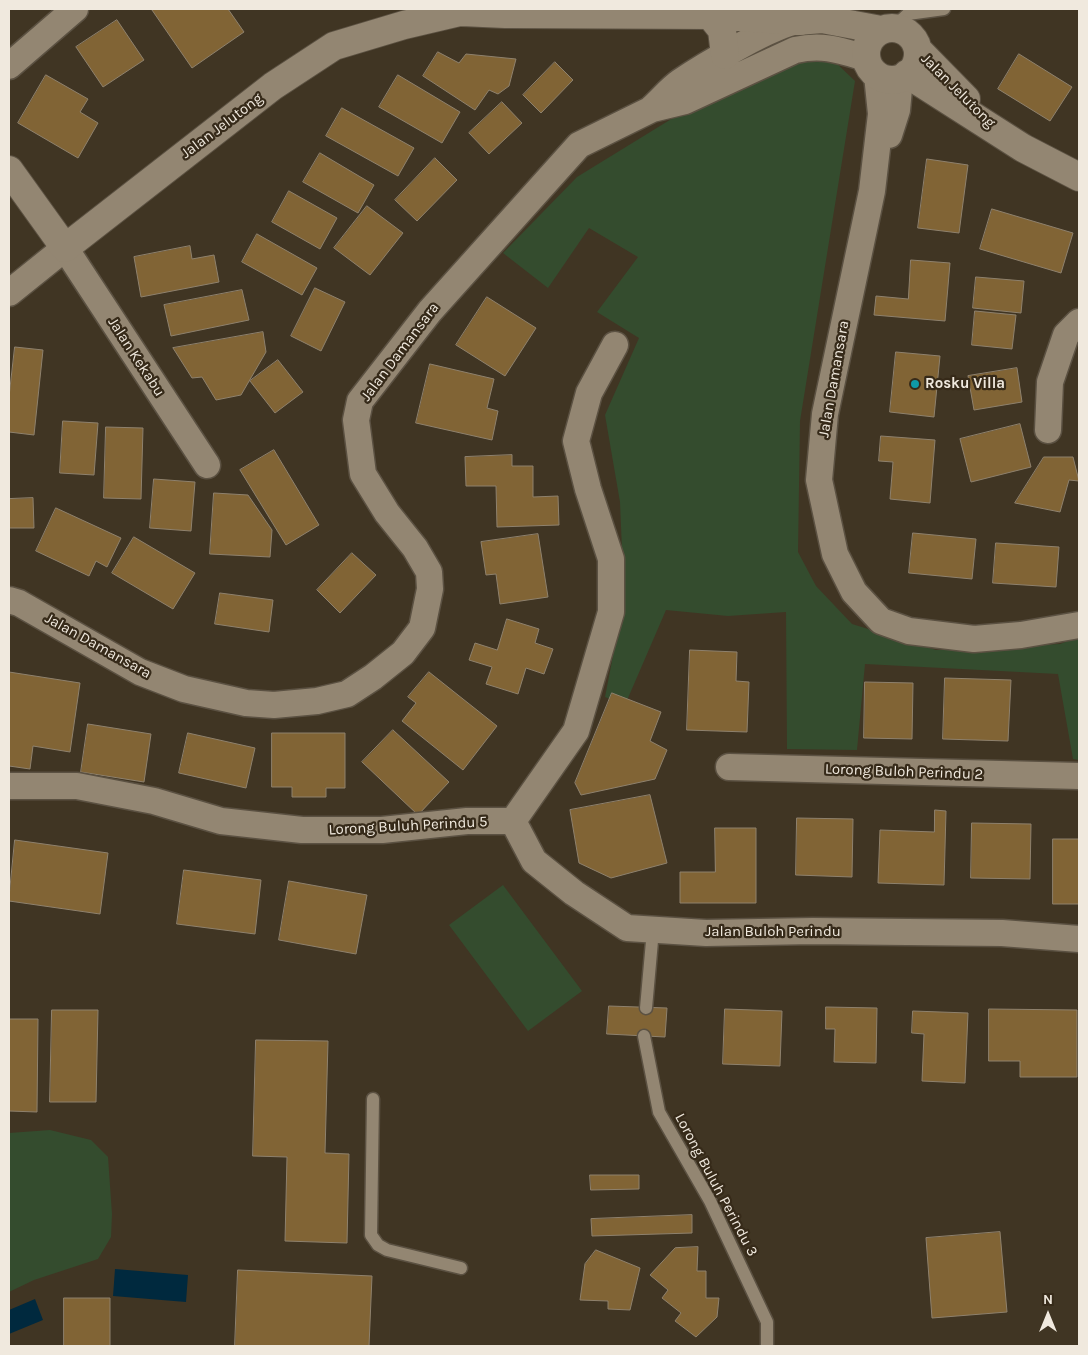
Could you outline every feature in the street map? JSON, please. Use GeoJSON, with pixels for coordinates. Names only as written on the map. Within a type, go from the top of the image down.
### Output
{"type":"FeatureCollection","features":[{"type":"Feature","properties":{"kind":"street"},"geometry":{"type":"LineString","coordinates":[[9,66],[75,9]]}},
{"type":"Feature","properties":{"kind":"street","name":"Jalan Jelutong"},"geometry":{"type":"LineString","coordinates":[[852,9],[876,18],[889,52],[998,132],[1023,148],[1079,177]]}},
{"type":"Feature","properties":{"kind":"street","name":"Jalan Jelutong"},"geometry":{"type":"LineString","coordinates":[[9,293],[273,86],[334,46],[404,25],[467,10],[505,14],[710,15],[797,21]]}},
{"type":"Feature","properties":{"kind":"street"},"geometry":{"type":"LineString","coordinates":[[710,15],[722,30],[725,55]]}},
{"type":"Feature","properties":{"kind":"street","name":"Jalan Damansara"},"geometry":{"type":"LineString","coordinates":[[652,109],[679,83],[725,55],[780,26],[797,21],[822,19],[889,52]]}},
{"type":"Feature","properties":{"kind":"street","name":"Jalan Damansara"},"geometry":{"type":"LineString","coordinates":[[9,600],[18,602],[140,672],[184,689],[246,703],[274,705],[317,701],[347,694],[373,677],[403,653],[422,628],[430,589],[428,572],[415,548],[387,513],[363,474],[357,441],[356,420],[360,401],[430,311],[580,144],[652,109],[685,101],[796,50],[814,46],[889,52]]}},
{"type":"Feature","properties":{"kind":"street","name":"Jalan Damansara"},"geometry":{"type":"LineString","coordinates":[[889,52],[897,110],[872,191],[825,414],[819,480],[835,554],[854,592],[881,621],[909,631],[974,639],[1021,636],[1079,624]]}},
{"type":"Feature","properties":{"kind":"street"},"geometry":{"type":"LineString","coordinates":[[9,170],[65,248]]}},
{"type":"Feature","properties":{"kind":"street","name":"Jalan Kekabu"},"geometry":{"type":"LineString","coordinates":[[65,248],[207,465]]}},
{"type":"Feature","properties":{"kind":"street"},"geometry":{"type":"LineString","coordinates":[[1048,430],[1050,382],[1066,335],[1079,322]]}},
{"type":"Feature","properties":{"kind":"street"},"geometry":{"type":"LineString","coordinates":[[513,821],[576,731],[611,612],[611,559],[588,489],[576,441],[589,393],[614,344]]}},
{"type":"Feature","properties":{"kind":"street","name":"Lorong Buloh Perindu 2"},"geometry":{"type":"LineString","coordinates":[[729,767],[1079,776]]}},
{"type":"Feature","properties":{"kind":"street","name":"Lorong Buluh Perindu 5"},"geometry":{"type":"LineString","coordinates":[[9,786],[77,786],[154,801],[221,821],[302,830],[382,830],[467,821],[513,821]]}},
{"type":"Feature","properties":{"kind":"street","name":"Jalan Buloh Perindu"},"geometry":{"type":"LineString","coordinates":[[513,821],[534,861],[627,928],[706,933],[813,931],[1002,933],[1079,939]]}},
{"type":"Feature","properties":{"kind":"lane"},"geometry":{"type":"LineString","coordinates":[[889,52],[908,14],[944,9]]}},
{"type":"Feature","properties":{"kind":"lane"},"geometry":{"type":"LineString","coordinates":[[646,1008],[653,930]]}},
{"type":"Feature","properties":{"kind":"lane","name":"Lorong Buluh Perindu 3"},"geometry":{"type":"LineString","coordinates":[[644,1036],[660,1112],[710,1201],[767,1322],[767,1346]]}},
{"type":"Feature","properties":{"kind":"lane"},"geometry":{"type":"LineString","coordinates":[[373,1099],[371,1236],[387,1250],[461,1268]]}},
{"type":"Feature","properties":{"kind":"green space"},"geometry":{"type":"Polygon","coordinates":[[[831,58],[855,81],[800,421],[798,552],[816,586],[852,624],[936,650],[1060,644],[1079,637],[1079,760],[1073,759],[1058,674],[865,664],[857,750],[787,749],[786,612],[728,616],[666,610],[625,705],[605,697],[624,599],[620,502],[605,415],[639,338],[597,312],[638,257],[589,228],[548,288],[503,253],[577,177],[699,102],[800,61],[831,58]]]}},
{"type":"Feature","properties":{"kind":"green space"},"geometry":{"type":"Polygon","coordinates":[[[503,885],[582,991],[528,1031],[449,925],[503,885]]]}},
{"type":"Feature","properties":{"kind":"green space"},"geometry":{"type":"Polygon","coordinates":[[[50,1130],[91,1140],[108,1157],[112,1214],[111,1237],[98,1259],[34,1280],[9,1292],[9,1133],[50,1130]]]}},
{"type":"Feature","properties":{"kind":"water"},"geometry":{"type":"Polygon","coordinates":[[[115,1269],[188,1275],[186,1302],[113,1296],[115,1269]]]}},
{"type":"Feature","properties":{"kind":"water"},"geometry":{"type":"Polygon","coordinates":[[[35,1299],[43,1320],[9,1334],[9,1310],[35,1299]]]}},
{"type":"Feature","properties":{"kind":"building"},"geometry":{"type":"Polygon","coordinates":[[[228,9],[244,32],[192,68],[152,10],[228,9]]]}},
{"type":"Feature","properties":{"kind":"building"},"geometry":{"type":"Polygon","coordinates":[[[117,20],[144,60],[103,87],[76,47],[117,20]]]}},
{"type":"Feature","properties":{"kind":"building"},"geometry":{"type":"Polygon","coordinates":[[[438,52],[459,63],[466,54],[516,59],[509,86],[498,94],[489,90],[475,110],[423,76],[438,52]]]}},
{"type":"Feature","properties":{"kind":"building"},"geometry":{"type":"Polygon","coordinates":[[[1019,54],[1072,87],[1050,121],[998,89],[1019,54]]]}},
{"type":"Feature","properties":{"kind":"building"},"geometry":{"type":"Polygon","coordinates":[[[555,62],[573,80],[541,113],[523,95],[555,62]]]}},
{"type":"Feature","properties":{"kind":"building"},"geometry":{"type":"Polygon","coordinates":[[[46,75],[88,99],[80,112],[98,123],[78,158],[18,123],[46,75]]]}},
{"type":"Feature","properties":{"kind":"building"},"geometry":{"type":"Polygon","coordinates":[[[398,75],[460,112],[442,143],[379,107],[398,75]]]}},
{"type":"Feature","properties":{"kind":"building"},"geometry":{"type":"Polygon","coordinates":[[[502,102],[522,123],[489,154],[469,133],[502,102]]]}},
{"type":"Feature","properties":{"kind":"building"},"geometry":{"type":"Polygon","coordinates":[[[342,108],[414,148],[398,176],[326,136],[342,108]]]}},
{"type":"Feature","properties":{"kind":"building"},"geometry":{"type":"Polygon","coordinates":[[[320,153],[374,185],[358,213],[303,182],[320,153]]]}},
{"type":"Feature","properties":{"kind":"building"},"geometry":{"type":"Polygon","coordinates":[[[435,158],[457,180],[417,221],[395,200],[435,158]]]}},
{"type":"Feature","properties":{"kind":"building"},"geometry":{"type":"Polygon","coordinates":[[[927,159],[968,165],[959,233],[918,228],[927,159]]]}},
{"type":"Feature","properties":{"kind":"building"},"geometry":{"type":"Polygon","coordinates":[[[289,191],[337,218],[320,249],[272,222],[289,191]]]}},
{"type":"Feature","properties":{"kind":"building"},"geometry":{"type":"Polygon","coordinates":[[[367,206],[403,233],[370,275],[334,248],[367,206]]]}},
{"type":"Feature","properties":{"kind":"building"},"geometry":{"type":"Polygon","coordinates":[[[992,209],[1073,233],[1061,273],[980,249],[992,209]]]}},
{"type":"Feature","properties":{"kind":"building"},"geometry":{"type":"Polygon","coordinates":[[[257,234],[317,268],[302,295],[242,262],[257,234]]]}},
{"type":"Feature","properties":{"kind":"building"},"geometry":{"type":"Polygon","coordinates":[[[190,246],[192,259],[214,255],[219,282],[141,297],[134,257],[190,246]]]}},
{"type":"Feature","properties":{"kind":"building"},"geometry":{"type":"Polygon","coordinates":[[[911,260],[950,263],[945,321],[874,315],[876,296],[908,299],[911,260]]]}},
{"type":"Feature","properties":{"kind":"building"},"geometry":{"type":"Polygon","coordinates":[[[976,277],[1024,281],[1021,313],[973,308],[976,277]]]}},
{"type":"Feature","properties":{"kind":"building"},"geometry":{"type":"Polygon","coordinates":[[[315,288],[345,302],[321,351],[291,336],[315,288]]]}},
{"type":"Feature","properties":{"kind":"building"},"geometry":{"type":"Polygon","coordinates":[[[242,290],[249,320],[171,336],[164,305],[242,290]]]}},
{"type":"Feature","properties":{"kind":"building"},"geometry":{"type":"Polygon","coordinates":[[[487,297],[536,328],[505,376],[456,345],[487,297]]]}},
{"type":"Feature","properties":{"kind":"building"},"geometry":{"type":"Polygon","coordinates":[[[975,311],[1016,315],[1012,349],[972,345],[975,311]]]}},
{"type":"Feature","properties":{"kind":"building"},"geometry":{"type":"Polygon","coordinates":[[[263,332],[266,352],[241,395],[216,400],[202,377],[192,378],[173,348],[263,332]]]}},
{"type":"Feature","properties":{"kind":"building"},"geometry":{"type":"Polygon","coordinates":[[[15,347],[43,350],[34,435],[9,432],[9,397],[15,347]]]}},
{"type":"Feature","properties":{"kind":"building","name":"Rosku Villa"},"geometry":{"type":"Polygon","coordinates":[[[896,352],[940,356],[934,417],[890,412],[896,352]]]}},
{"type":"Feature","properties":{"kind":"building"},"geometry":{"type":"Polygon","coordinates":[[[278,360],[303,392],[275,413],[250,381],[278,360]]]}},
{"type":"Feature","properties":{"kind":"building"},"geometry":{"type":"Polygon","coordinates":[[[430,364],[494,379],[487,408],[498,411],[492,440],[416,423],[430,364]]]}},
{"type":"Feature","properties":{"kind":"building"},"geometry":{"type":"Polygon","coordinates":[[[1017,368],[1022,402],[974,410],[968,376],[1017,368]]]}},
{"type":"Feature","properties":{"kind":"building"},"geometry":{"type":"Polygon","coordinates":[[[63,421],[98,423],[94,475],[60,473],[63,421]]]}},
{"type":"Feature","properties":{"kind":"building"},"geometry":{"type":"Polygon","coordinates":[[[1020,424],[1031,467],[971,482],[960,439],[1020,424]]]}},
{"type":"Feature","properties":{"kind":"building"},"geometry":{"type":"Polygon","coordinates":[[[106,427],[143,428],[141,499],[104,498],[106,427]]]}},
{"type":"Feature","properties":{"kind":"building"},"geometry":{"type":"Polygon","coordinates":[[[881,436],[935,440],[930,503],[890,499],[893,462],[879,461],[881,436]]]}},
{"type":"Feature","properties":{"kind":"building"},"geometry":{"type":"Polygon","coordinates":[[[274,450],[319,525],[286,545],[240,470],[274,450]]]}},
{"type":"Feature","properties":{"kind":"building"},"geometry":{"type":"Polygon","coordinates":[[[512,455],[512,466],[533,466],[533,497],[558,496],[559,525],[497,527],[496,486],[466,486],[465,457],[512,455]]]}},
{"type":"Feature","properties":{"kind":"building"},"geometry":{"type":"Polygon","coordinates":[[[1044,457],[1073,457],[1079,481],[1069,480],[1060,512],[1015,503],[1044,457]]]}},
{"type":"Feature","properties":{"kind":"building"},"geometry":{"type":"Polygon","coordinates":[[[154,479],[195,482],[191,531],[150,528],[154,479]]]}},
{"type":"Feature","properties":{"kind":"building"},"geometry":{"type":"Polygon","coordinates":[[[214,493],[248,495],[272,530],[270,557],[210,554],[214,493]]]}},
{"type":"Feature","properties":{"kind":"building"},"geometry":{"type":"Polygon","coordinates":[[[33,498],[34,528],[9,528],[9,499],[33,498]]]}},
{"type":"Feature","properties":{"kind":"building"},"geometry":{"type":"Polygon","coordinates":[[[56,508],[121,538],[107,567],[96,561],[89,576],[36,551],[56,508]]]}},
{"type":"Feature","properties":{"kind":"building"},"geometry":{"type":"Polygon","coordinates":[[[913,533],[976,539],[972,579],[909,573],[913,533]]]}},
{"type":"Feature","properties":{"kind":"building"},"geometry":{"type":"Polygon","coordinates":[[[538,534],[548,597],[500,604],[496,574],[486,575],[481,542],[538,534]]]}},
{"type":"Feature","properties":{"kind":"building"},"geometry":{"type":"Polygon","coordinates":[[[134,537],[195,573],[173,609],[112,573],[134,537]]]}},
{"type":"Feature","properties":{"kind":"building"},"geometry":{"type":"Polygon","coordinates":[[[996,543],[1059,547],[1056,587],[993,583],[996,543]]]}},
{"type":"Feature","properties":{"kind":"building"},"geometry":{"type":"Polygon","coordinates":[[[352,553],[376,575],[340,613],[317,590],[352,553]]]}},
{"type":"Feature","properties":{"kind":"building"},"geometry":{"type":"Polygon","coordinates":[[[220,593],[273,600],[269,632],[215,624],[220,593]]]}},
{"type":"Feature","properties":{"kind":"building"},"geometry":{"type":"Polygon","coordinates":[[[507,619],[539,629],[535,643],[553,649],[544,674],[526,668],[518,694],[486,684],[492,667],[469,660],[475,643],[497,650],[507,619]]]}},
{"type":"Feature","properties":{"kind":"building"},"geometry":{"type":"Polygon","coordinates":[[[690,650],[737,652],[736,681],[749,682],[747,732],[687,730],[690,650]]]}},
{"type":"Feature","properties":{"kind":"building"},"geometry":{"type":"Polygon","coordinates":[[[9,672],[80,683],[70,752],[33,746],[30,769],[9,766],[9,672]]]}},
{"type":"Feature","properties":{"kind":"building"},"geometry":{"type":"Polygon","coordinates":[[[429,672],[497,726],[463,770],[402,721],[416,703],[408,697],[429,672]]]}},
{"type":"Feature","properties":{"kind":"building"},"geometry":{"type":"Polygon","coordinates":[[[945,678],[1011,680],[1008,741],[943,739],[945,678]]]}},
{"type":"Feature","properties":{"kind":"building"},"geometry":{"type":"Polygon","coordinates":[[[865,682],[913,683],[912,739],[864,738],[865,682]]]}},
{"type":"Feature","properties":{"kind":"building"},"geometry":{"type":"Polygon","coordinates":[[[612,693],[661,712],[650,741],[667,750],[655,779],[581,795],[575,783],[612,693]]]}},
{"type":"Feature","properties":{"kind":"building"},"geometry":{"type":"Polygon","coordinates":[[[88,724],[151,734],[144,782],[81,772],[88,724]]]}},
{"type":"Feature","properties":{"kind":"building"},"geometry":{"type":"Polygon","coordinates":[[[393,730],[449,782],[418,815],[362,762],[393,730]]]}},
{"type":"Feature","properties":{"kind":"building"},"geometry":{"type":"Polygon","coordinates":[[[188,733],[255,748],[246,788],[179,773],[188,733]]]}},
{"type":"Feature","properties":{"kind":"building"},"geometry":{"type":"Polygon","coordinates":[[[272,733],[345,733],[345,788],[326,788],[326,797],[292,797],[292,787],[272,787],[272,733]]]}},
{"type":"Feature","properties":{"kind":"building"},"geometry":{"type":"Polygon","coordinates":[[[650,795],[667,863],[611,878],[579,863],[570,810],[650,795]]]}},
{"type":"Feature","properties":{"kind":"building"},"geometry":{"type":"Polygon","coordinates":[[[935,810],[946,811],[944,885],[878,883],[880,830],[934,832],[935,810]]]}},
{"type":"Feature","properties":{"kind":"building"},"geometry":{"type":"Polygon","coordinates":[[[797,818],[853,819],[852,877],[796,875],[797,818]]]}},
{"type":"Feature","properties":{"kind":"building"},"geometry":{"type":"Polygon","coordinates":[[[972,823],[1031,824],[1030,879],[971,878],[972,823]]]}},
{"type":"Feature","properties":{"kind":"building"},"geometry":{"type":"Polygon","coordinates":[[[715,828],[756,828],[756,903],[680,903],[680,872],[715,872],[715,828]]]}},
{"type":"Feature","properties":{"kind":"building"},"geometry":{"type":"Polygon","coordinates":[[[1053,839],[1079,839],[1079,904],[1053,904],[1053,839]]]}},
{"type":"Feature","properties":{"kind":"building"},"geometry":{"type":"Polygon","coordinates":[[[15,840],[108,853],[100,914],[9,901],[15,840]]]}},
{"type":"Feature","properties":{"kind":"building"},"geometry":{"type":"Polygon","coordinates":[[[184,870],[261,880],[255,934],[177,924],[184,870]]]}},
{"type":"Feature","properties":{"kind":"building"},"geometry":{"type":"Polygon","coordinates":[[[289,881],[367,895],[356,954],[279,940],[289,881]]]}},
{"type":"Feature","properties":{"kind":"building"},"geometry":{"type":"Polygon","coordinates":[[[609,1006],[667,1008],[665,1037],[607,1034],[609,1006]]]}},
{"type":"Feature","properties":{"kind":"building"},"geometry":{"type":"Polygon","coordinates":[[[826,1007],[877,1008],[876,1063],[834,1062],[835,1029],[826,1029],[826,1007]]]}},
{"type":"Feature","properties":{"kind":"building"},"geometry":{"type":"Polygon","coordinates":[[[725,1009],[782,1011],[780,1066],[723,1064],[725,1009]]]}},
{"type":"Feature","properties":{"kind":"building"},"geometry":{"type":"Polygon","coordinates":[[[989,1009],[1077,1010],[1077,1077],[1020,1077],[1020,1061],[989,1061],[989,1009]]]}},
{"type":"Feature","properties":{"kind":"building"},"geometry":{"type":"Polygon","coordinates":[[[52,1010],[98,1010],[96,1102],[50,1102],[52,1010]]]}},
{"type":"Feature","properties":{"kind":"building"},"geometry":{"type":"Polygon","coordinates":[[[913,1011],[968,1013],[965,1083],[922,1081],[924,1034],[912,1033],[913,1011]]]}},
{"type":"Feature","properties":{"kind":"building"},"geometry":{"type":"Polygon","coordinates":[[[9,1019],[38,1019],[37,1112],[9,1111],[9,1019]]]}},
{"type":"Feature","properties":{"kind":"building"},"geometry":{"type":"Polygon","coordinates":[[[256,1040],[328,1041],[325,1153],[349,1154],[347,1243],[285,1241],[287,1157],[253,1156],[256,1040]]]}},
{"type":"Feature","properties":{"kind":"building"},"geometry":{"type":"Polygon","coordinates":[[[590,1175],[639,1175],[639,1189],[591,1190],[590,1175]]]}},
{"type":"Feature","properties":{"kind":"building"},"geometry":{"type":"Polygon","coordinates":[[[692,1215],[692,1233],[592,1236],[591,1219],[692,1215]]]}},
{"type":"Feature","properties":{"kind":"building"},"geometry":{"type":"Polygon","coordinates":[[[1000,1232],[1007,1312],[932,1318],[926,1238],[1000,1232]]]}},
{"type":"Feature","properties":{"kind":"building"},"geometry":{"type":"Polygon","coordinates":[[[698,1247],[697,1271],[706,1271],[706,1298],[719,1298],[717,1317],[696,1337],[675,1321],[681,1313],[662,1298],[668,1290],[650,1275],[675,1248],[698,1247]]]}},
{"type":"Feature","properties":{"kind":"building"},"geometry":{"type":"Polygon","coordinates":[[[596,1250],[640,1268],[630,1310],[608,1309],[608,1301],[580,1300],[585,1264],[596,1250]]]}},
{"type":"Feature","properties":{"kind":"building"},"geometry":{"type":"Polygon","coordinates":[[[238,1270],[372,1276],[369,1346],[235,1346],[238,1270]]]}},
{"type":"Feature","properties":{"kind":"building"},"geometry":{"type":"Polygon","coordinates":[[[64,1298],[110,1298],[110,1346],[64,1346],[64,1298]]]}},
{"type":"Feature","properties":{"kind":"place","name":"Rosku Villa"},"geometry":{"type":"Point","coordinates":[915,384]}}]}
